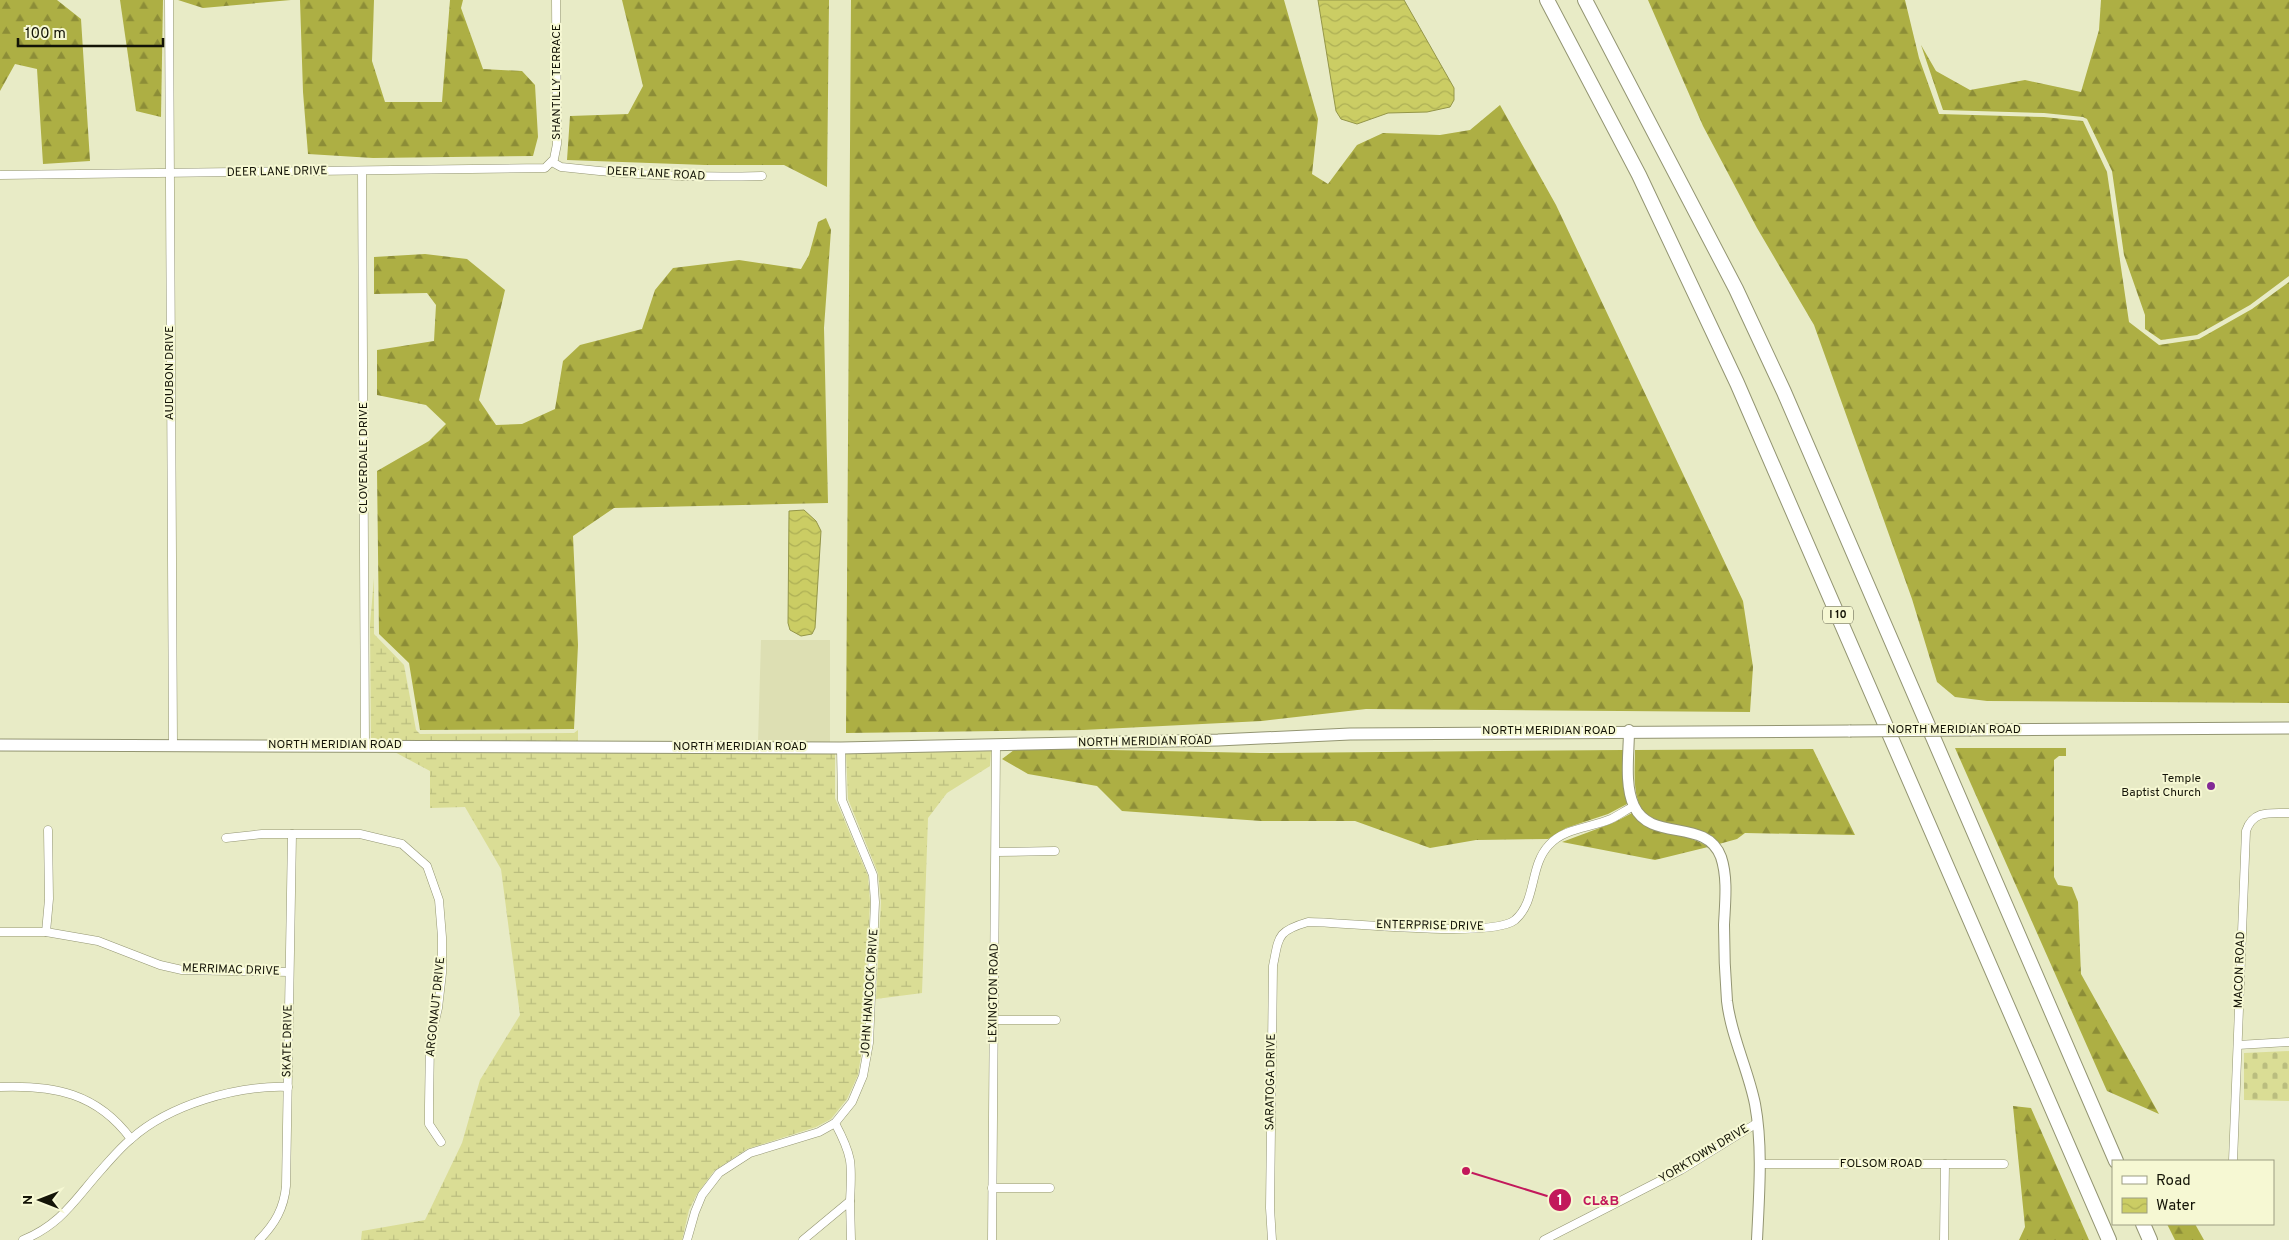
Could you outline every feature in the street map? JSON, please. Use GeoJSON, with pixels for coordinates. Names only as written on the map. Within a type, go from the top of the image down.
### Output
{"type":"FeatureCollection","features":[{"type":"Feature","properties":{"kind":"highway","name":"I 10"},"geometry":{"type":"LineString","coordinates":[[1547,0],[1639,175],[1737,383],[2108,1240]]}},
{"type":"Feature","properties":{"kind":"highway"},"geometry":{"type":"LineString","coordinates":[[1585,0],[1736,288],[1784,392],[2116,1160]]}},
{"type":"Feature","properties":{"kind":"highway"},"geometry":{"type":"LineString","coordinates":[[2143,1225],[2150,1240]]}},
{"type":"Feature","properties":{"kind":"main road","name":"NORTH MERIDIAN ROAD"},"geometry":{"type":"LineString","coordinates":[[0,745],[841,748],[1218,740],[1350,734],[1629,730],[1850,731],[2289,728]]}},
{"type":"Feature","properties":{"kind":"street","name":"AUDUBON DRIVE"},"geometry":{"type":"LineString","coordinates":[[169,0],[173,746]]}},
{"type":"Feature","properties":{"kind":"street","name":"SHANTILLY TERRACE"},"geometry":{"type":"LineString","coordinates":[[552,162],[557,144],[556,0]]}},
{"type":"Feature","properties":{"kind":"street","name":"DEER LANE DRIVE"},"geometry":{"type":"LineString","coordinates":[[0,175],[536,169],[545,168],[552,162]]}},
{"type":"Feature","properties":{"kind":"street","name":"DEER LANE ROAD"},"geometry":{"type":"LineString","coordinates":[[552,162],[562,167],[625,173],[714,177],[762,176]]}},
{"type":"Feature","properties":{"kind":"street","name":"CLOVERDALE DRIVE"},"geometry":{"type":"LineString","coordinates":[[362,171],[366,745]]}},
{"type":"Feature","properties":{"kind":"street"},"geometry":{"type":"LineString","coordinates":[[1629,730],[1629,782],[1634,806],[1646,820],[1656,825],[1705,837],[1716,847],[1720,857],[1725,885],[1725,964],[1728,1002],[1755,1104],[1757,1123],[1759,1164],[1757,1240]]}},
{"type":"Feature","properties":{"kind":"street","name":"LEXINGTON ROAD"},"geometry":{"type":"LineString","coordinates":[[992,1240],[996,746]]}},
{"type":"Feature","properties":{"kind":"street","name":"JOHN HANCOCK DRIVE"},"geometry":{"type":"LineString","coordinates":[[687,1240],[702,1195],[718,1173],[750,1153],[819,1132],[835,1123],[852,1102],[863,1076],[869,1043],[875,902],[873,875],[842,800],[841,748]]}},
{"type":"Feature","properties":{"kind":"street","name":"ENTERPRISE DRIVE"},"geometry":{"type":"LineString","coordinates":[[1287,928],[1308,922],[1456,928],[1494,927],[1509,924],[1526,905],[1536,870],[1549,844],[1568,832],[1611,819],[1634,806]]}},
{"type":"Feature","properties":{"kind":"street","name":"MACON ROAD"},"geometry":{"type":"LineString","coordinates":[[2233,1160],[2246,831],[2251,820],[2259,814],[2289,813]]}},
{"type":"Feature","properties":{"kind":"street"},"geometry":{"type":"LineString","coordinates":[[46,932],[50,882],[48,830]]}},
{"type":"Feature","properties":{"kind":"street","name":"ARGONAUT DRIVE"},"geometry":{"type":"LineString","coordinates":[[226,838],[247,834],[360,834],[402,844],[427,866],[439,900],[442,937],[438,1008],[430,1042],[429,1105],[430,1124],[440,1142]]}},
{"type":"Feature","properties":{"kind":"street","name":"SKATE DRIVE"},"geometry":{"type":"LineString","coordinates":[[259,1240],[275,1222],[285,1199],[288,1132],[292,834]]}},
{"type":"Feature","properties":{"kind":"street"},"geometry":{"type":"LineString","coordinates":[[996,852],[1056,851]]}},
{"type":"Feature","properties":{"kind":"street","name":"SARATOGA DRIVE"},"geometry":{"type":"LineString","coordinates":[[1272,1240],[1270,1208],[1273,966],[1278,940],[1287,928]]}},
{"type":"Feature","properties":{"kind":"street","name":"MERRIMAC DRIVE"},"geometry":{"type":"LineString","coordinates":[[0,932],[46,932],[114,945],[160,964],[182,970],[289,972]]}},
{"type":"Feature","properties":{"kind":"street"},"geometry":{"type":"LineString","coordinates":[[994,1020],[1056,1020]]}},
{"type":"Feature","properties":{"kind":"street"},"geometry":{"type":"LineString","coordinates":[[2238,1045],[2289,1042]]}},
{"type":"Feature","properties":{"kind":"street"},"geometry":{"type":"LineString","coordinates":[[0,1087],[41,1087],[78,1096],[112,1117],[131,1139]]}},
{"type":"Feature","properties":{"kind":"street"},"geometry":{"type":"LineString","coordinates":[[23,1240],[48,1228],[62,1216],[100,1171],[131,1139],[160,1120],[206,1098],[254,1087],[288,1087]]}},
{"type":"Feature","properties":{"kind":"street"},"geometry":{"type":"LineString","coordinates":[[835,1123],[849,1150],[852,1166],[850,1201],[851,1240]]}},
{"type":"Feature","properties":{"kind":"street","name":"YORKTOWN DRIVE"},"geometry":{"type":"LineString","coordinates":[[1544,1240],[1682,1170],[1757,1123]]}},
{"type":"Feature","properties":{"kind":"street","name":"FOLSOM ROAD"},"geometry":{"type":"LineString","coordinates":[[1759,1164],[2004,1164]]}},
{"type":"Feature","properties":{"kind":"street"},"geometry":{"type":"LineString","coordinates":[[1944,1240],[1945,1164]]}},
{"type":"Feature","properties":{"kind":"street"},"geometry":{"type":"LineString","coordinates":[[992,1188],[1050,1188]]}},
{"type":"Feature","properties":{"kind":"street"},"geometry":{"type":"LineString","coordinates":[[803,1240],[850,1201]]}},
{"type":"Feature","properties":{"kind":"shaded area"},"geometry":{"type":"Polygon","coordinates":[[[761,640],[830,640],[830,743],[758,742],[761,640]]]}},
{"type":"Feature","properties":{"kind":"green space"},"geometry":{"type":"Polygon","coordinates":[[[0,0],[57,0],[81,19],[90,161],[43,164],[37,69],[15,64],[0,91],[0,0]]]}},
{"type":"Feature","properties":{"kind":"green space"},"geometry":{"type":"Polygon","coordinates":[[[120,0],[163,0],[161,117],[136,111],[120,0]]]}},
{"type":"Feature","properties":{"kind":"green space"},"geometry":{"type":"Polygon","coordinates":[[[178,0],[291,0],[203,8],[178,0]]]}},
{"type":"Feature","properties":{"kind":"green space"},"geometry":{"type":"Polygon","coordinates":[[[300,0],[374,0],[372,61],[385,102],[442,102],[450,0],[463,0],[461,8],[483,69],[522,71],[535,85],[538,137],[533,156],[373,158],[308,154],[303,92],[300,0]]]}},
{"type":"Feature","properties":{"kind":"green space"},"geometry":{"type":"Polygon","coordinates":[[[622,0],[829,0],[827,187],[784,165],[705,165],[567,160],[570,116],[628,114],[643,86],[622,0]]]}},
{"type":"Feature","properties":{"kind":"green space"},"geometry":{"type":"Polygon","coordinates":[[[851,0],[1284,0],[1318,119],[1312,174],[1328,184],[1357,145],[1383,133],[1440,135],[1470,130],[1500,105],[1556,205],[1743,601],[1753,667],[1750,712],[1366,709],[1262,721],[1083,730],[846,733],[851,0]]]}},
{"type":"Feature","properties":{"kind":"green space"},"geometry":{"type":"Polygon","coordinates":[[[1648,0],[1905,0],[1919,58],[1939,114],[2044,117],[2083,121],[2107,172],[2129,322],[2159,345],[2199,339],[2252,309],[2289,282],[2289,703],[1987,701],[1955,697],[1937,682],[1912,599],[1814,325],[1757,228],[1703,126],[1648,0]]]}},
{"type":"Feature","properties":{"kind":"green space"},"geometry":{"type":"Polygon","coordinates":[[[2101,0],[2289,0],[2289,276],[2250,305],[2197,335],[2161,340],[2145,329],[2145,315],[2124,255],[2112,171],[2087,119],[2044,113],[1943,110],[1921,45],[1936,71],[1970,90],[2025,80],[2081,92],[2099,30],[2101,0]]]}},
{"type":"Feature","properties":{"kind":"green space"},"geometry":{"type":"Polygon","coordinates":[[[826,218],[831,230],[824,328],[828,503],[614,508],[573,536],[578,645],[574,729],[420,730],[409,663],[379,634],[377,471],[429,441],[446,424],[426,405],[377,395],[377,350],[434,341],[436,305],[427,293],[374,294],[374,257],[425,254],[467,259],[505,290],[479,400],[496,425],[522,424],[555,409],[563,361],[580,345],[642,329],[655,290],[673,268],[739,260],[801,269],[809,255],[818,222],[826,218]]]}},
{"type":"Feature","properties":{"kind":"green space"},"geometry":{"type":"Polygon","coordinates":[[[374,578],[374,634],[404,665],[416,730],[420,734],[574,733],[578,730],[578,741],[371,740],[370,625],[374,578]]]}},
{"type":"Feature","properties":{"kind":"green space"},"geometry":{"type":"Polygon","coordinates":[[[1955,748],[2066,748],[2066,756],[2059,756],[2054,760],[2054,877],[2058,885],[2072,887],[2078,902],[2081,974],[2159,1114],[2107,1091],[1955,748]]]}},
{"type":"Feature","properties":{"kind":"green space"},"geometry":{"type":"Polygon","coordinates":[[[1061,749],[1260,753],[1623,750],[1627,804],[1608,814],[1566,828],[1548,839],[1476,840],[1430,848],[1355,821],[1261,821],[1122,811],[1097,786],[1028,774],[1002,759],[1014,750],[1061,749]]]}},
{"type":"Feature","properties":{"kind":"green space"},"geometry":{"type":"Polygon","coordinates":[[[1813,749],[1855,835],[1745,833],[1737,839],[1719,844],[1710,836],[1698,831],[1651,817],[1643,811],[1636,795],[1635,750],[1813,749]]]}},
{"type":"Feature","properties":{"kind":"green space"},"geometry":{"type":"Polygon","coordinates":[[[391,750],[835,753],[835,798],[868,876],[870,902],[863,1043],[858,1075],[847,1099],[831,1119],[816,1127],[747,1149],[714,1171],[697,1194],[689,1210],[682,1240],[361,1240],[362,1231],[425,1220],[462,1143],[480,1080],[520,1015],[501,869],[465,807],[430,808],[430,771],[391,750]]]}},
{"type":"Feature","properties":{"kind":"green space"},"geometry":{"type":"Polygon","coordinates":[[[991,751],[990,766],[947,793],[928,818],[922,993],[876,999],[881,902],[878,873],[848,799],[846,753],[991,751]]]}},
{"type":"Feature","properties":{"kind":"green space"},"geometry":{"type":"Polygon","coordinates":[[[1632,813],[1649,826],[1689,838],[1708,847],[1655,860],[1562,842],[1613,823],[1632,813]]]}},
{"type":"Feature","properties":{"kind":"green space"},"geometry":{"type":"Polygon","coordinates":[[[2289,1051],[2289,1101],[2244,1100],[2244,1053],[2289,1051]]]}},
{"type":"Feature","properties":{"kind":"green space"},"geometry":{"type":"Polygon","coordinates":[[[2013,1106],[2031,1108],[2089,1240],[2019,1240],[2025,1227],[2013,1106]]]}},
{"type":"Feature","properties":{"kind":"green space"},"geometry":{"type":"Polygon","coordinates":[[[2168,1225],[2196,1225],[2204,1240],[2175,1240],[2168,1225]]]}},
{"type":"Feature","properties":{"kind":"water"},"geometry":{"type":"Polygon","coordinates":[[[1318,0],[1404,0],[1454,88],[1454,100],[1450,107],[1427,112],[1388,113],[1357,124],[1341,119],[1336,111],[1318,0]]]}},
{"type":"Feature","properties":{"kind":"water"},"geometry":{"type":"Polygon","coordinates":[[[804,510],[816,521],[821,531],[815,628],[812,634],[801,636],[790,630],[788,623],[789,511],[804,510]]]}},
{"type":"Feature","properties":{"kind":"place","name":"Temple Baptist Church"},"geometry":{"type":"Point","coordinates":[2211,786]}},
{"type":"Feature","properties":{"kind":"place","name":"CL&B"},"geometry":{"type":"Point","coordinates":[1466,1171]}}]}
